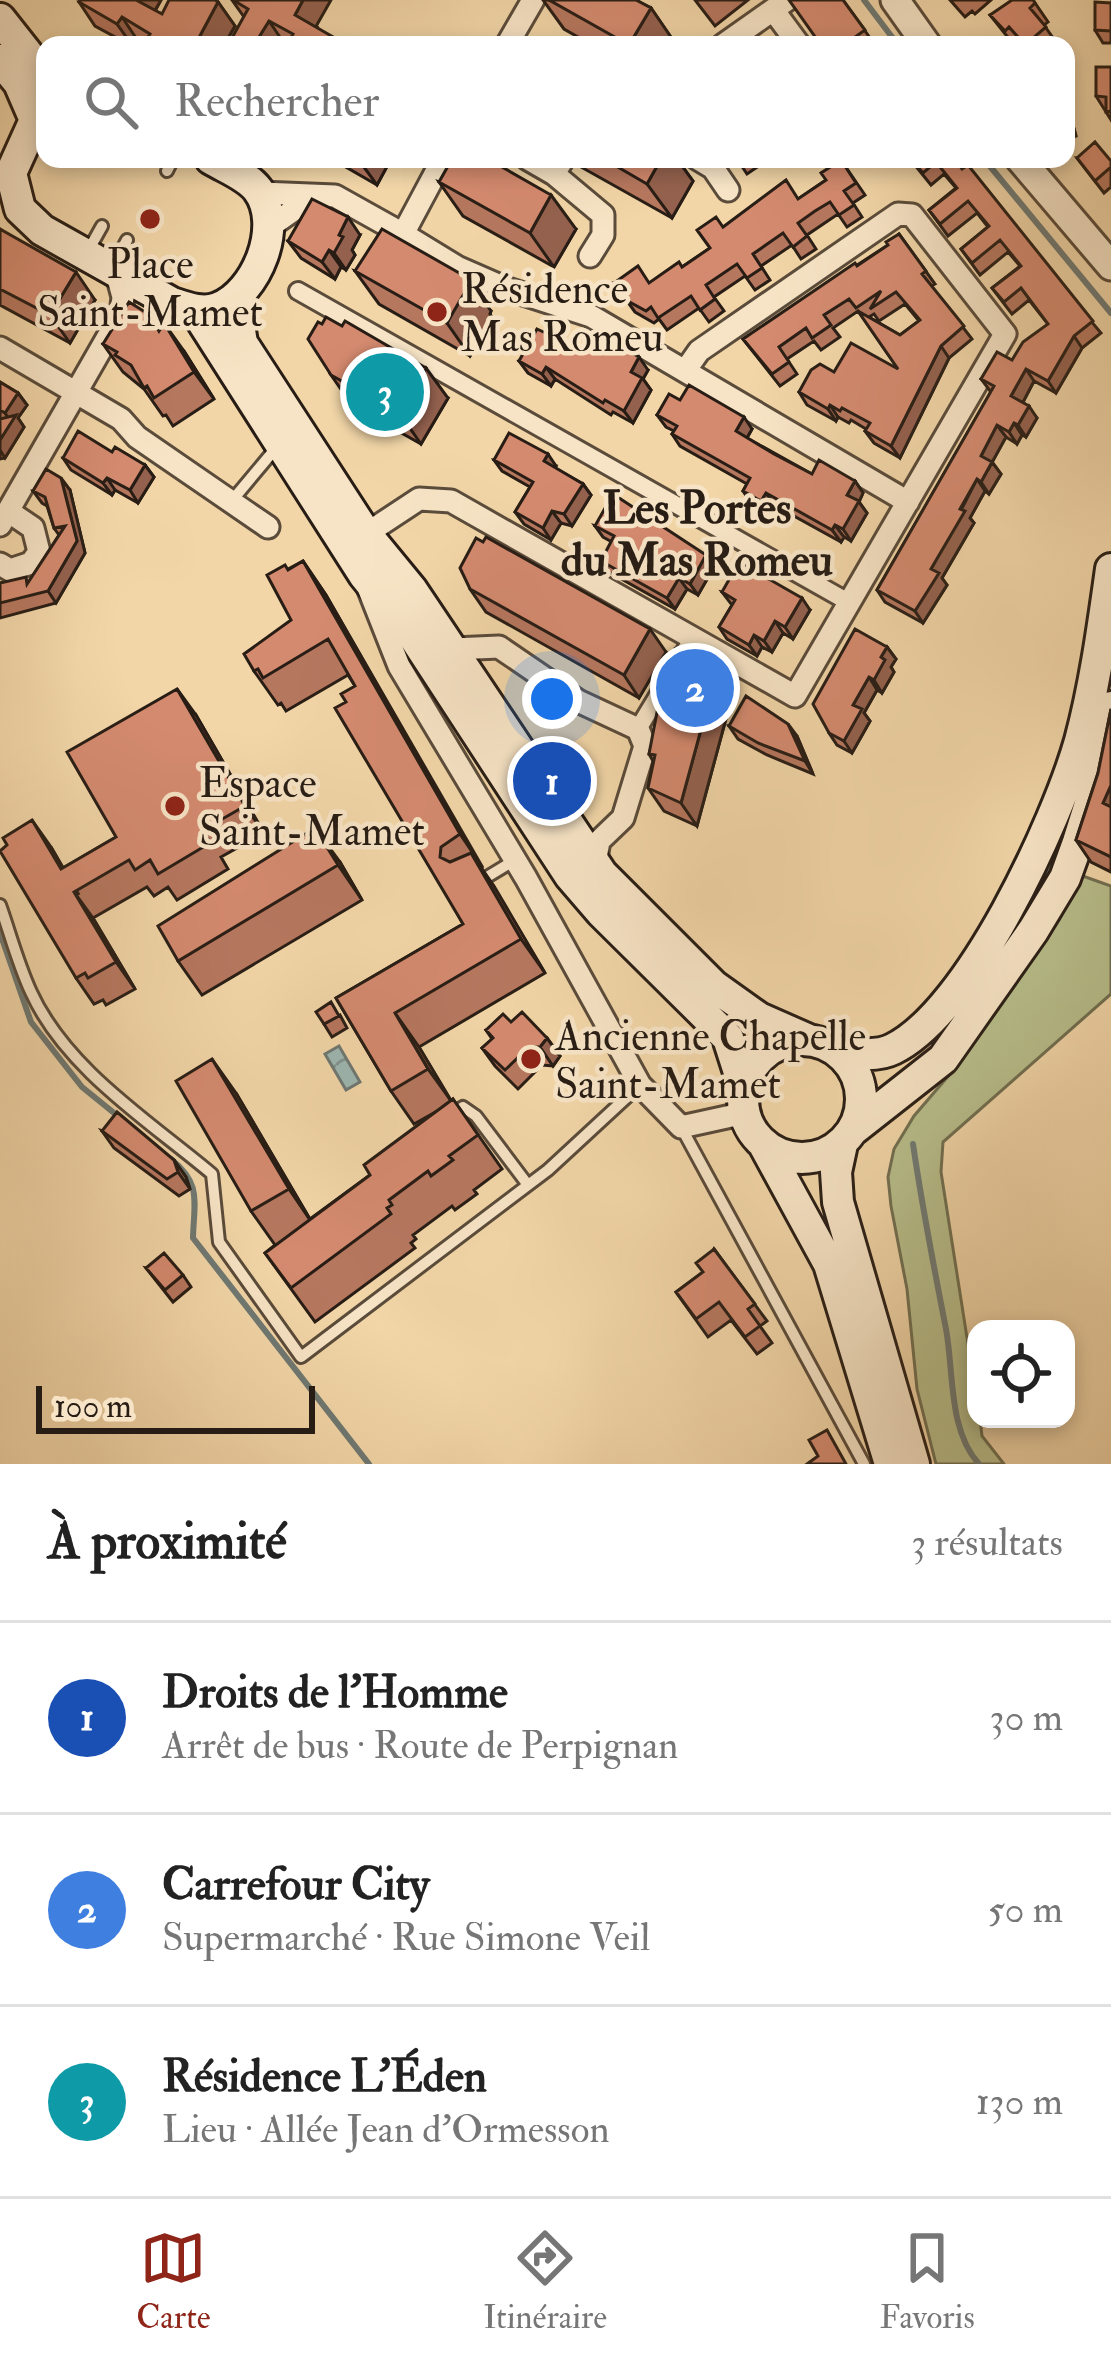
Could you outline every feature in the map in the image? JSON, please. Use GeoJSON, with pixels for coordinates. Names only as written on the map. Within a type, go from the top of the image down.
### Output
{"type":"FeatureCollection","features":[{"type":"Feature","properties":{"kind":"main road"},"geometry":{"type":"LineString","coordinates":[[0,19],[36,65]]}},
{"type":"Feature","properties":{"kind":"main road"},"geometry":{"type":"LineString","coordinates":[[0,60],[36,110]]}},
{"type":"Feature","properties":{"kind":"main road"},"geometry":{"type":"LineString","coordinates":[[36,125],[8,190],[42,230],[159,296],[195,310],[214,310],[235,299],[270,239],[261,193],[227,168]]}},
{"type":"Feature","properties":{"kind":"main road"},"geometry":{"type":"LineString","coordinates":[[235,299],[242,343],[366,534],[412,590],[595,863],[714,986],[759,1018],[839,1052],[888,1052],[926,1024],[974,961],[1034,863],[1080,739],[1111,569]]}},
{"type":"Feature","properties":{"kind":"main road"},"geometry":{"type":"LineString","coordinates":[[195,310],[364,575],[414,637],[570,876],[728,1038],[744,1101],[763,1144],[829,1264],[890,1464]]}},
{"type":"Feature","properties":{"kind":"main road"},"geometry":{"type":"LineString","coordinates":[[763,1144],[794,1158],[827,1154],[944,1059],[1074,874],[1111,707]]}},
{"type":"Feature","properties":{"kind":"main road"},"geometry":{"type":"LineString","coordinates":[[744,1101],[750,1071],[775,1046],[809,1040]]}},
{"type":"Feature","properties":{"kind":"main road"},"geometry":{"type":"LineString","coordinates":[[839,1052],[850,1064],[862,1096],[836,1172],[838,1202],[914,1464]]}},
{"type":"Feature","properties":{"kind":"street"},"geometry":{"type":"LineString","coordinates":[[512,36],[533,0]]}},
{"type":"Feature","properties":{"kind":"street"},"geometry":{"type":"LineString","coordinates":[[895,0],[921,36]]}},
{"type":"Feature","properties":{"kind":"street"},"geometry":{"type":"LineString","coordinates":[[737,36],[781,5],[795,36]]}},
{"type":"Feature","properties":{"kind":"street"},"geometry":{"type":"LineString","coordinates":[[403,234],[438,168]]}},
{"type":"Feature","properties":{"kind":"street"},"geometry":{"type":"LineString","coordinates":[[560,168],[603,215],[603,235],[590,256]]}},
{"type":"Feature","properties":{"kind":"street"},"geometry":{"type":"LineString","coordinates":[[713,168],[728,190]]}},
{"type":"Feature","properties":{"kind":"street"},"geometry":{"type":"LineString","coordinates":[[1027,168],[1111,266]]}},
{"type":"Feature","properties":{"kind":"street"},"geometry":{"type":"LineString","coordinates":[[261,193],[335,196],[457,267],[591,316],[908,502]]}},
{"type":"Feature","properties":{"kind":"street"},"geometry":{"type":"LineString","coordinates":[[271,226],[312,197],[335,196]]}},
{"type":"Feature","properties":{"kind":"street"},"geometry":{"type":"LineString","coordinates":[[366,534],[419,499],[451,501],[796,696],[1005,334],[912,215],[898,214],[699,351],[685,371]]}},
{"type":"Feature","properties":{"kind":"street"},"geometry":{"type":"LineString","coordinates":[[1082,234],[1098,244],[1111,244]]}},
{"type":"Feature","properties":{"kind":"street"},"geometry":{"type":"LineString","coordinates":[[0,564],[10,570],[31,563],[39,552],[33,528],[4,518],[121,314],[123,297],[104,264]]}},
{"type":"Feature","properties":{"kind":"street"},"geometry":{"type":"LineString","coordinates":[[298,291],[850,603]]}},
{"type":"Feature","properties":{"kind":"street"},"geometry":{"type":"LineString","coordinates":[[121,314],[159,296]]}},
{"type":"Feature","properties":{"kind":"street"},"geometry":{"type":"LineString","coordinates":[[0,348],[121,419],[137,437],[228,506],[268,527]]}},
{"type":"Feature","properties":{"kind":"street"},"geometry":{"type":"LineString","coordinates":[[364,575],[399,666],[640,1084],[680,1127],[744,1101]]}},
{"type":"Feature","properties":{"kind":"street"},"geometry":{"type":"LineString","coordinates":[[638,729],[693,638]]}},
{"type":"Feature","properties":{"kind":"street"},"geometry":{"type":"LineString","coordinates":[[453,650],[499,647],[578,701],[638,729],[644,746],[622,818],[599,842],[595,863]]}},
{"type":"Feature","properties":{"kind":"lane"},"geometry":{"type":"LineString","coordinates":[[102,226],[104,264]]}},
{"type":"Feature","properties":{"kind":"lane"},"geometry":{"type":"LineString","coordinates":[[104,264],[127,241]]}},
{"type":"Feature","properties":{"kind":"lane"},"geometry":{"type":"LineString","coordinates":[[228,506],[280,444]]}},
{"type":"Feature","properties":{"kind":"lane"},"geometry":{"type":"LineString","coordinates":[[472,886],[515,860]]}},
{"type":"Feature","properties":{"kind":"lane"},"geometry":{"type":"LineString","coordinates":[[1034,863],[1074,874]]}},
{"type":"Feature","properties":{"kind":"lane"},"geometry":{"type":"LineString","coordinates":[[0,904],[31,994],[63,1042],[91,1072],[212,1174],[219,1242],[302,1357],[527,1185],[640,1084]]}},
{"type":"Feature","properties":{"kind":"lane"},"geometry":{"type":"LineString","coordinates":[[454,1112],[463,1107],[476,1116],[527,1185]]}},
{"type":"Feature","properties":{"kind":"lane"},"geometry":{"type":"LineString","coordinates":[[680,1127],[864,1464]]}},
{"type":"Feature","properties":{"kind":"green space"},"geometry":{"type":"Polygon","coordinates":[[[1080,875],[1111,886],[1111,994],[943,1142],[941,1172],[967,1338],[967,1428],[981,1428],[1004,1464],[936,1464],[917,1389],[907,1289],[891,1206],[888,1177],[894,1149],[1059,920],[1080,875]]]}},
{"type":"Feature","properties":{"kind":"water"},"geometry":{"type":"Polygon","coordinates":[[[339,1046],[360,1082],[346,1090],[325,1054],[339,1046]]]}},
{"type":"Feature","properties":{"kind":"building"},"geometry":{"type":"Polygon","coordinates":[[[136,0],[162,14],[169,0],[218,2],[200,36],[149,36],[122,17],[117,24],[79,2],[136,0]]]}},
{"type":"Feature","properties":{"kind":"building"},"geometry":{"type":"Polygon","coordinates":[[[233,0],[303,0],[295,15],[331,36],[292,36],[269,21],[260,36],[233,36],[248,9],[233,0]]]}},
{"type":"Feature","properties":{"kind":"building"},"geometry":{"type":"Polygon","coordinates":[[[549,0],[636,0],[651,8],[634,36],[613,36],[549,0]]]}},
{"type":"Feature","properties":{"kind":"building"},"geometry":{"type":"Polygon","coordinates":[[[789,0],[843,0],[865,30],[857,36],[815,36],[789,0]]]}},
{"type":"Feature","properties":{"kind":"building"},"geometry":{"type":"Polygon","coordinates":[[[1012,0],[1033,0],[1030,8],[1046,27],[1036,36],[1017,36],[990,15],[1012,0]]]}},
{"type":"Feature","properties":{"kind":"building"},"geometry":{"type":"Polygon","coordinates":[[[1095,2],[1111,3],[1111,31],[1095,30],[1095,2]]]}},
{"type":"Feature","properties":{"kind":"building"},"geometry":{"type":"Polygon","coordinates":[[[1096,67],[1111,67],[1111,111],[1106,112],[1106,97],[1096,96],[1096,67]]]}},
{"type":"Feature","properties":{"kind":"building"},"geometry":{"type":"Polygon","coordinates":[[[1095,142],[1111,167],[1095,181],[1077,158],[1095,142]]]}},
{"type":"Feature","properties":{"kind":"building"},"geometry":{"type":"Polygon","coordinates":[[[447,168],[504,168],[551,195],[530,233],[439,182],[447,168]]]}},
{"type":"Feature","properties":{"kind":"building"},"geometry":{"type":"Polygon","coordinates":[[[619,168],[656,168],[647,184],[619,168]]]}},
{"type":"Feature","properties":{"kind":"building"},"geometry":{"type":"Polygon","coordinates":[[[846,168],[856,183],[844,191],[854,205],[839,215],[830,202],[798,223],[807,236],[793,247],[783,233],[753,254],[762,268],[747,278],[737,264],[706,285],[715,299],[700,310],[691,296],[658,318],[651,307],[646,311],[626,300],[614,283],[638,266],[649,283],[679,262],[682,267],[710,248],[697,230],[716,217],[723,227],[786,180],[798,199],[826,180],[821,173],[846,168]]]}},
{"type":"Feature","properties":{"kind":"building"},"geometry":{"type":"Polygon","coordinates":[[[941,168],[970,168],[1093,321],[1074,336],[1048,381],[1026,369],[1011,396],[1029,406],[1009,432],[997,425],[981,456],[992,462],[960,509],[965,511],[931,569],[939,573],[915,611],[877,590],[994,386],[981,379],[997,352],[1012,360],[1023,342],[1048,324],[1021,288],[1004,302],[992,288],[1021,266],[1000,240],[972,263],[961,249],[989,226],[968,201],[940,224],[929,210],[957,188],[941,168]]]}},
{"type":"Feature","properties":{"kind":"building"},"geometry":{"type":"Polygon","coordinates":[[[312,199],[348,217],[334,253],[329,250],[322,262],[288,241],[312,199]]]}},
{"type":"Feature","properties":{"kind":"building"},"geometry":{"type":"Polygon","coordinates":[[[0,229],[76,272],[50,315],[0,289],[0,229]]]}},
{"type":"Feature","properties":{"kind":"building"},"geometry":{"type":"Polygon","coordinates":[[[382,229],[468,278],[465,283],[469,285],[447,323],[355,271],[382,229]]]}},
{"type":"Feature","properties":{"kind":"building"},"geometry":{"type":"Polygon","coordinates":[[[899,234],[926,271],[922,274],[964,326],[941,346],[891,446],[865,431],[870,423],[842,408],[830,405],[828,409],[799,392],[811,370],[820,364],[834,372],[851,343],[898,369],[858,311],[900,335],[920,320],[896,292],[870,309],[881,291],[856,308],[849,299],[824,315],[831,325],[812,338],[806,328],[779,347],[789,362],[772,374],[743,339],[899,234]]]}},
{"type":"Feature","properties":{"kind":"building"},"geometry":{"type":"Polygon","coordinates":[[[129,302],[150,315],[159,331],[164,323],[194,372],[154,398],[131,365],[103,344],[129,302]]]}},
{"type":"Feature","properties":{"kind":"building"},"geometry":{"type":"Polygon","coordinates":[[[326,317],[342,326],[345,321],[426,368],[400,414],[331,375],[308,339],[326,317]]]}},
{"type":"Feature","properties":{"kind":"building"},"geometry":{"type":"Polygon","coordinates":[[[537,329],[595,352],[604,337],[639,357],[631,372],[642,378],[624,411],[546,367],[542,374],[519,361],[537,329]]]}},
{"type":"Feature","properties":{"kind":"building"},"geometry":{"type":"Polygon","coordinates":[[[0,382],[18,393],[5,413],[0,410],[0,382]]]}},
{"type":"Feature","properties":{"kind":"building"},"geometry":{"type":"Polygon","coordinates":[[[689,385],[744,417],[736,431],[774,454],[812,474],[819,460],[855,481],[847,495],[859,501],[843,529],[835,525],[832,530],[766,493],[761,501],[743,491],[750,478],[672,434],[677,426],[657,415],[669,394],[680,400],[689,385]]]}},
{"type":"Feature","properties":{"kind":"building"},"geometry":{"type":"Polygon","coordinates":[[[16,415],[0,440],[0,419],[16,415]]]}},
{"type":"Feature","properties":{"kind":"building"},"geometry":{"type":"Polygon","coordinates":[[[78,431],[145,465],[130,490],[107,478],[103,483],[63,458],[78,431]]]}},
{"type":"Feature","properties":{"kind":"building"},"geometry":{"type":"Polygon","coordinates":[[[509,433],[548,454],[544,461],[583,484],[564,514],[552,511],[543,528],[515,512],[533,482],[494,460],[509,433]]]}},
{"type":"Feature","properties":{"kind":"building"},"geometry":{"type":"Polygon","coordinates":[[[46,469],[61,478],[77,541],[48,591],[0,603],[0,583],[26,577],[27,584],[65,526],[54,528],[45,497],[33,491],[46,469]]]}},
{"type":"Feature","properties":{"kind":"building"},"geometry":{"type":"Polygon","coordinates":[[[613,494],[706,555],[690,584],[679,578],[667,598],[601,561],[614,536],[595,526],[613,494]]]}},
{"type":"Feature","properties":{"kind":"building"},"geometry":{"type":"Polygon","coordinates":[[[486,537],[650,629],[624,675],[470,589],[460,568],[476,538],[483,542],[486,537]]]}},
{"type":"Feature","properties":{"kind":"building"},"geometry":{"type":"Polygon","coordinates":[[[303,561],[460,834],[441,847],[440,857],[450,862],[471,853],[521,939],[395,1013],[428,1069],[391,1091],[336,998],[463,924],[335,708],[346,702],[341,694],[355,686],[328,639],[263,678],[244,654],[291,620],[267,575],[303,561]]]}},
{"type":"Feature","properties":{"kind":"building"},"geometry":{"type":"Polygon","coordinates":[[[739,562],[802,598],[785,627],[775,621],[764,641],[754,635],[749,645],[719,627],[735,600],[722,592],[739,562]]]}},
{"type":"Feature","properties":{"kind":"building"},"geometry":{"type":"Polygon","coordinates":[[[855,629],[887,647],[874,680],[869,677],[853,705],[862,709],[844,741],[829,733],[813,704],[855,629]]]}},
{"type":"Feature","properties":{"kind":"building"},"geometry":{"type":"Polygon","coordinates":[[[675,649],[699,663],[702,658],[718,667],[681,803],[648,788],[655,755],[649,754],[663,681],[669,682],[675,649]]]}},
{"type":"Feature","properties":{"kind":"building"},"geometry":{"type":"Polygon","coordinates":[[[177,689],[245,806],[203,830],[210,843],[158,874],[150,860],[135,870],[129,860],[74,892],[116,962],[88,978],[85,973],[76,978],[0,851],[7,845],[3,838],[32,820],[61,869],[116,837],[67,752],[177,689]]]}},
{"type":"Feature","properties":{"kind":"building"},"geometry":{"type":"Polygon","coordinates":[[[746,696],[788,724],[805,761],[729,726],[746,696]]]}},
{"type":"Feature","properties":{"kind":"building"},"geometry":{"type":"Polygon","coordinates":[[[1111,709],[1111,785],[1103,803],[1111,807],[1111,857],[1076,840],[1098,773],[1111,709]]]}},
{"type":"Feature","properties":{"kind":"building"},"geometry":{"type":"Polygon","coordinates":[[[315,828],[338,865],[178,961],[158,926],[315,828]]]}},
{"type":"Feature","properties":{"kind":"building"},"geometry":{"type":"Polygon","coordinates":[[[331,1002],[339,1016],[324,1024],[316,1012],[331,1002]]]}},
{"type":"Feature","properties":{"kind":"building"},"geometry":{"type":"Polygon","coordinates":[[[522,1012],[547,1038],[540,1047],[529,1047],[505,1070],[482,1048],[493,1038],[486,1030],[503,1014],[511,1022],[522,1012]]]}},
{"type":"Feature","properties":{"kind":"building"},"geometry":{"type":"Polygon","coordinates":[[[212,1059],[289,1189],[251,1211],[176,1081],[212,1059]]]}},
{"type":"Feature","properties":{"kind":"building"},"geometry":{"type":"Polygon","coordinates":[[[453,1099],[478,1135],[449,1156],[453,1160],[431,1176],[428,1171],[389,1200],[391,1214],[291,1288],[265,1253],[370,1175],[364,1165],[453,1099]]]}},
{"type":"Feature","properties":{"kind":"building"},"geometry":{"type":"Polygon","coordinates":[[[117,1112],[174,1160],[178,1172],[167,1179],[102,1131],[117,1112]]]}},
{"type":"Feature","properties":{"kind":"building"},"geometry":{"type":"Polygon","coordinates":[[[714,1249],[755,1304],[748,1309],[760,1326],[745,1337],[719,1302],[696,1319],[676,1292],[703,1272],[696,1263],[714,1249]]]}},
{"type":"Feature","properties":{"kind":"building"},"geometry":{"type":"Polygon","coordinates":[[[164,1253],[183,1275],[165,1290],[146,1268],[164,1253]]]}},
{"type":"Feature","properties":{"kind":"building"},"geometry":{"type":"Polygon","coordinates":[[[827,1430],[846,1464],[807,1464],[818,1456],[809,1440],[827,1430]]]}},
{"type":"Feature","properties":{"kind":"waterway"},"geometry":{"type":"LineString","coordinates":[[864,0],[891,36]]}},
{"type":"Feature","properties":{"kind":"waterway"},"geometry":{"type":"LineString","coordinates":[[991,168],[1111,313]]}},
{"type":"Feature","properties":{"kind":"waterway"},"geometry":{"type":"LineString","coordinates":[[1020,916],[1056,857],[1073,804]]}},
{"type":"Feature","properties":{"kind":"waterway"},"geometry":{"type":"LineString","coordinates":[[0,933],[31,1022],[82,1087],[119,1117]]}},
{"type":"Feature","properties":{"kind":"waterway"},"geometry":{"type":"LineString","coordinates":[[934,1041],[948,1021]]}},
{"type":"Feature","properties":{"kind":"waterway"},"geometry":{"type":"LineString","coordinates":[[913,1144],[957,1418],[979,1464]]}},
{"type":"Feature","properties":{"kind":"waterway"},"geometry":{"type":"LineString","coordinates":[[171,1159],[192,1185],[193,1238],[369,1464]]}},
{"type":"Feature","properties":{"kind":"place","name":"Place Saint-Mamet"},"geometry":{"type":"Point","coordinates":[150,219]}},
{"type":"Feature","properties":{"kind":"place","name":"Résidence Mas Romeu"},"geometry":{"type":"Point","coordinates":[437,312]}},
{"type":"Feature","properties":{"kind":"place","name":"Résidence L'Éden"},"geometry":{"type":"Point","coordinates":[385,392]}},
{"type":"Feature","properties":{"kind":"place","name":"Carrefour City"},"geometry":{"type":"Point","coordinates":[695,688]}},
{"type":"Feature","properties":{"kind":"place","name":"Droits de l'Homme"},"geometry":{"type":"Point","coordinates":[552,781]}},
{"type":"Feature","properties":{"kind":"place","name":"Espace Saint-Mamet"},"geometry":{"type":"Point","coordinates":[175,806]}},
{"type":"Feature","properties":{"kind":"place","name":"Ancienne Chapelle Saint-Mamet"},"geometry":{"type":"Point","coordinates":[531,1059]}},
{"type":"Feature","properties":{"kind":"district","name":"Les Portes du Mas Romeu"},"geometry":{"type":"Point","coordinates":[697,533]}}]}
